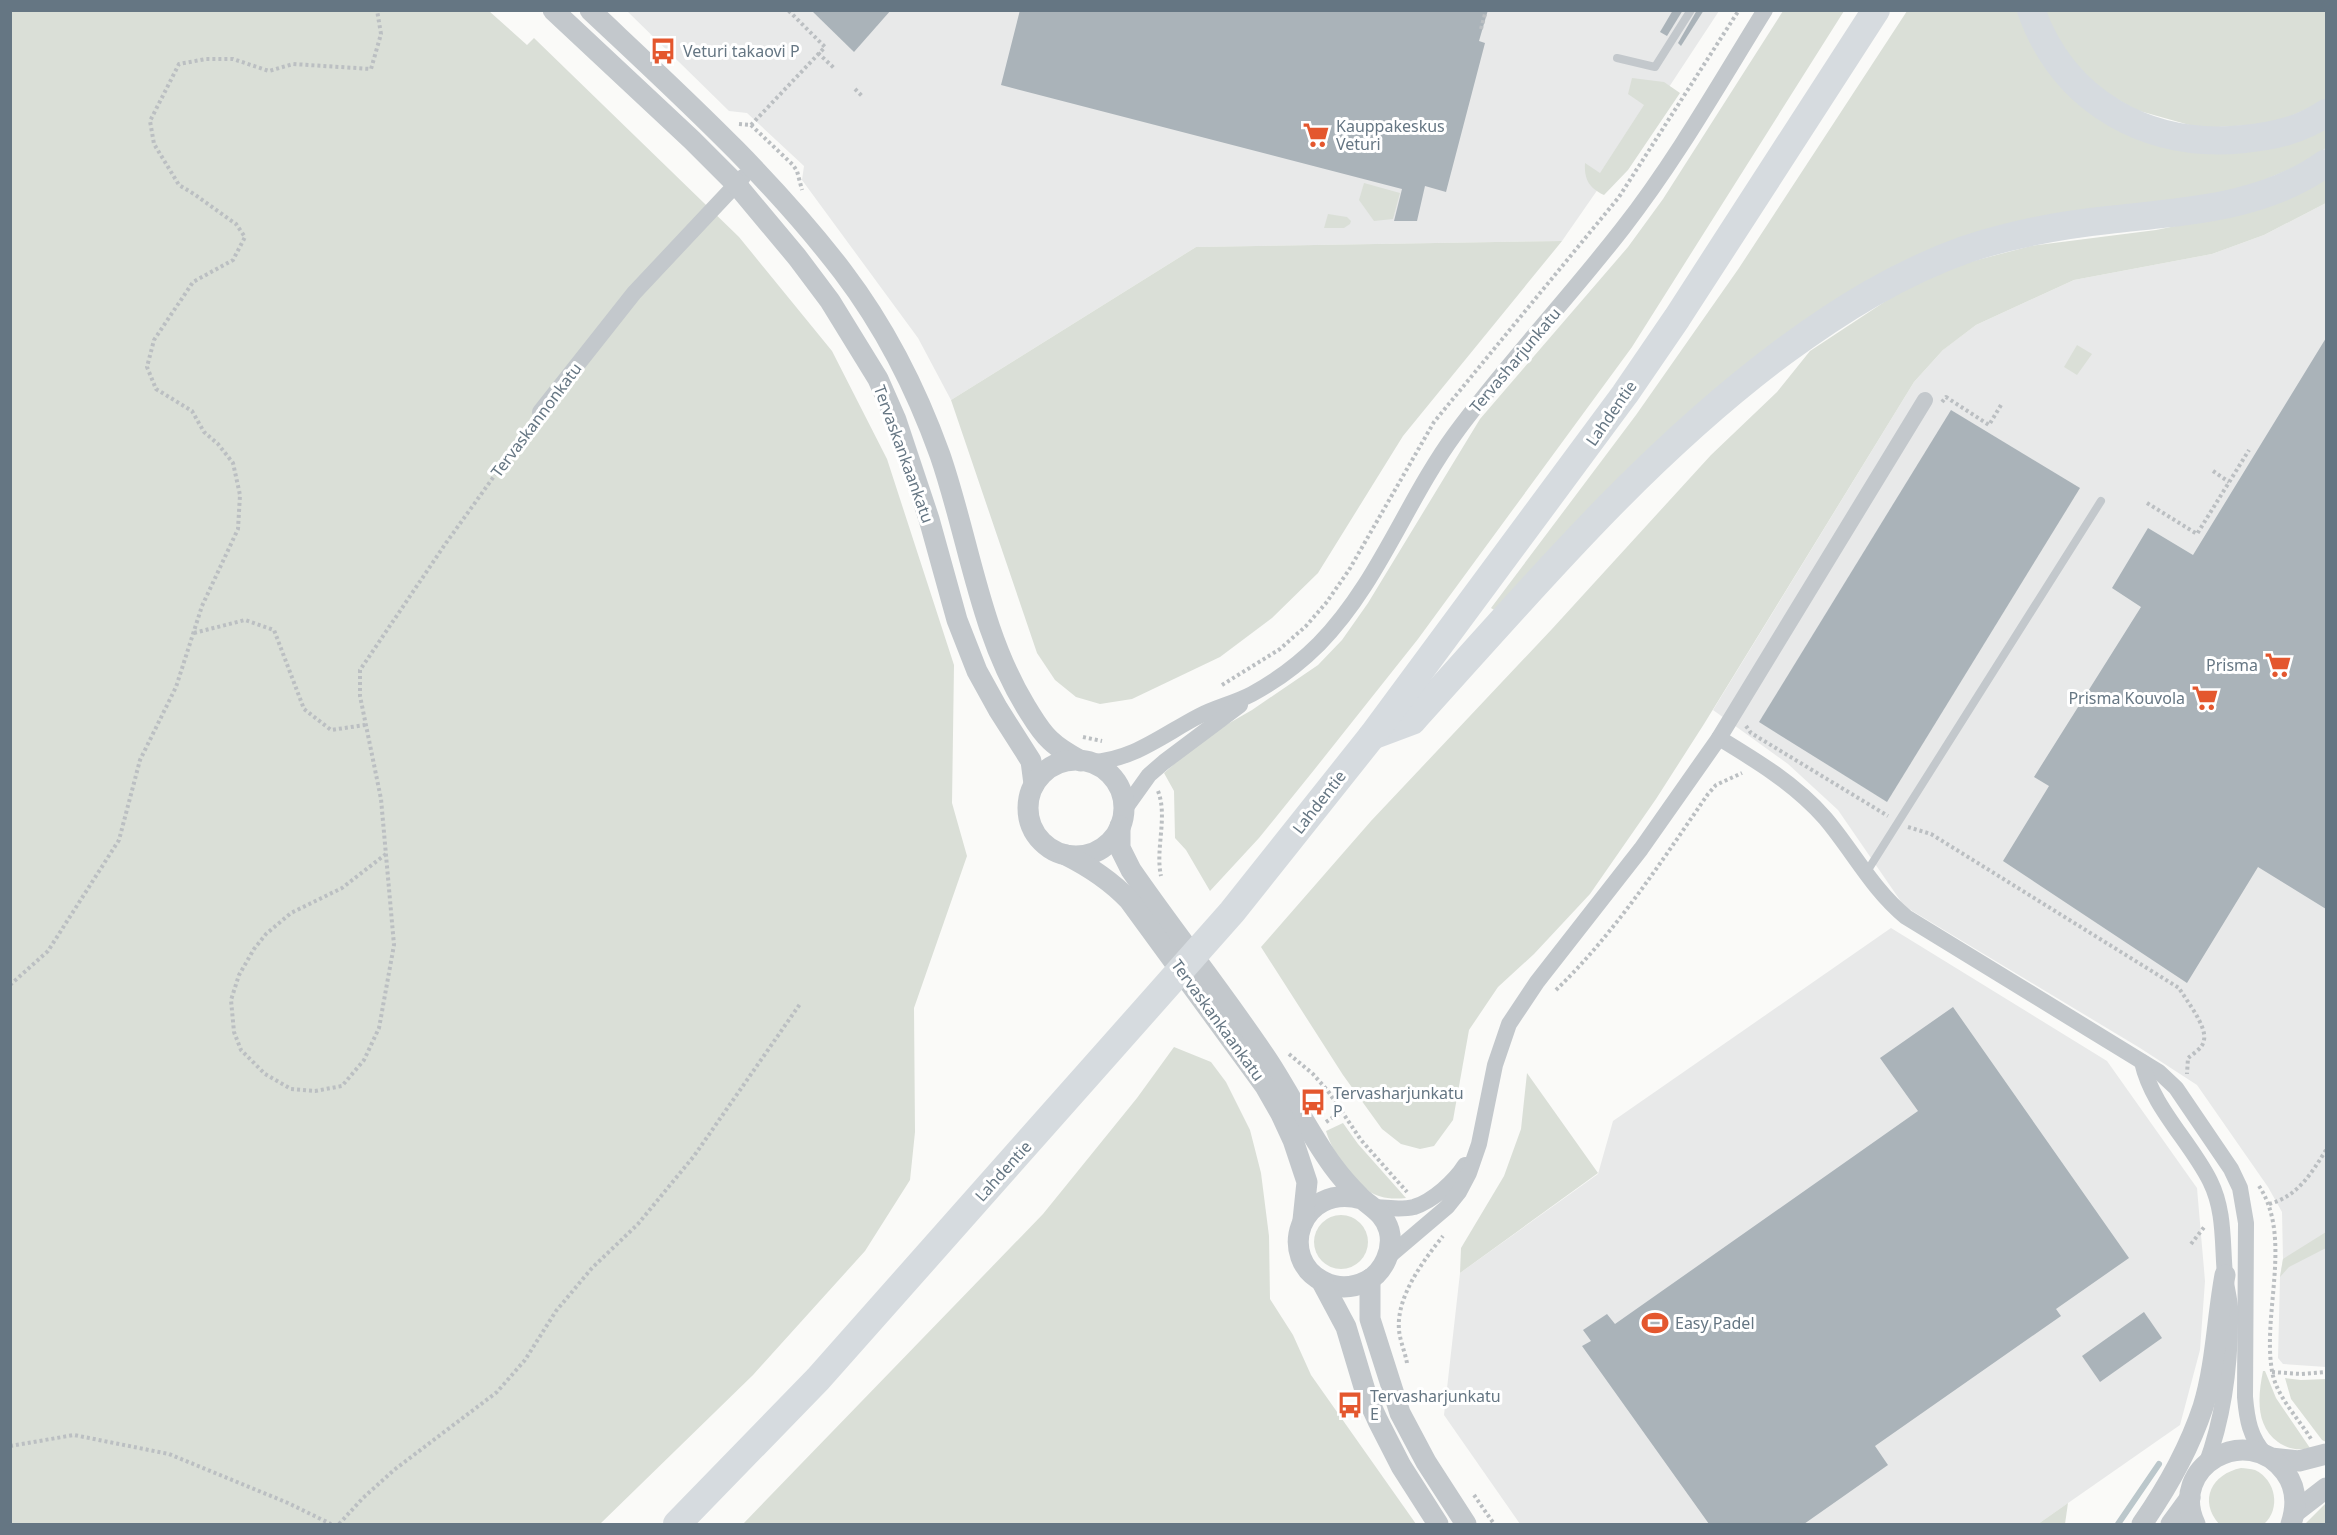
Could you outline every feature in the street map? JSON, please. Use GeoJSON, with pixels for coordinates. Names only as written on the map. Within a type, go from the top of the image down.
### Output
{"type":"FeatureCollection","features":[{"type":"Feature","properties":{"kind":"highway","name":"Lahdentie"},"geometry":{"type":"LineString","coordinates":[[677,1524],[818,1379],[1232,912],[1372,736],[1625,394],[1690,298],[1876,10]]}},
{"type":"Feature","properties":{"kind":"highway"},"geometry":{"type":"LineString","coordinates":[[2031,10],[2046,45],[2057,61],[2088,95],[2108,110],[2160,134],[2180,138],[2224,141],[2269,136],[2289,132],[2326,113]]}},
{"type":"Feature","properties":{"kind":"highway"},"geometry":{"type":"LineString","coordinates":[[1372,736],[1412,721],[1610,505],[1711,408],[1817,327],[1863,297],[1938,260],[2012,236],[2057,226],[2201,210],[2245,201],[2283,188],[2326,163]]}},
{"type":"Feature","properties":{"kind":"street","name":"Tervaskankaankatu"},"geometry":{"type":"LineString","coordinates":[[553,10],[685,133],[736,184],[797,257],[830,301],[878,379],[896,420],[929,519],[957,620],[977,671],[1031,761],[1034,784]]}},
{"type":"Feature","properties":{"kind":"street","name":"Tervaskankaankatu"},"geometry":{"type":"LineString","coordinates":[[590,10],[685,99],[752,168],[844,273],[884,334],[919,402],[940,455],[988,626],[1001,661],[1038,725],[1051,741],[1086,762]]}},
{"type":"Feature","properties":{"kind":"street","name":"Tervasharjunkatu"},"geometry":{"type":"LineString","coordinates":[[1086,762],[1114,760],[1134,753],[1202,715],[1251,694],[1296,664],[1338,623],[1358,595],[1453,437],[1482,398],[1623,228],[1653,187],[1765,10]]}},
{"type":"Feature","properties":{"kind":"street","name":"Tervaskannonkatu"},"geometry":{"type":"LineString","coordinates":[[540,412],[634,293],[752,168]]}},
{"type":"Feature","properties":{"kind":"street"},"geometry":{"type":"LineString","coordinates":[[1387,1258],[1447,1207],[1459,1192],[1469,1173],[1479,1144],[1495,1065],[1509,1024],[1537,982],[1597,909],[1719,738],[1925,400]]}},
{"type":"Feature","properties":{"kind":"street","name":"Tervasharjunkatu"},"geometry":{"type":"LineString","coordinates":[[1122,818],[1149,775],[1230,713],[1251,694]]}},
{"type":"Feature","properties":{"kind":"street"},"geometry":{"type":"LineString","coordinates":[[1719,738],[1800,792],[1826,819],[1887,901],[1906,917],[2159,1072],[2176,1088],[2231,1169],[2240,1188],[2245,1208],[2246,1233],[2245,1397],[2247,1422],[2251,1434],[2268,1456],[2279,1464],[2290,1478],[2295,1495],[2293,1518]]}},
{"type":"Feature","properties":{"kind":"street"},"geometry":{"type":"LineString","coordinates":[[1069,760],[1086,762],[1101,767],[1114,778],[1122,793],[1122,818],[1111,840],[1097,850],[1081,855],[1066,855],[1050,848],[1038,837],[1030,822],[1028,807],[1031,791],[1039,776],[1052,765],[1069,760]]}},
{"type":"Feature","properties":{"kind":"street","name":"Tervaskankaankatu"},"geometry":{"type":"LineString","coordinates":[[1122,818],[1120,848],[1131,870],[1269,1062],[1321,1150],[1335,1169],[1369,1203]]}},
{"type":"Feature","properties":{"kind":"street","name":"Tervaskankaankatu"},"geometry":{"type":"LineString","coordinates":[[1066,855],[1089,866],[1129,900],[1265,1086],[1293,1140],[1307,1182],[1302,1223]]}},
{"type":"Feature","properties":{"kind":"street"},"geometry":{"type":"LineString","coordinates":[[2142,1062],[2152,1091],[2211,1183],[2222,1219],[2225,1275],[2230,1306],[2227,1370],[2218,1427],[2206,1465]]}},
{"type":"Feature","properties":{"kind":"street"},"geometry":{"type":"LineString","coordinates":[[1438,1524],[1401,1466],[1378,1421],[1367,1397],[1346,1327],[1322,1282],[1311,1273],[1301,1256],[1299,1236],[1302,1223],[1308,1213],[1327,1198],[1351,1196],[1369,1203],[1401,1209],[1415,1207],[1432,1197],[1463,1169],[1479,1144]]}},
{"type":"Feature","properties":{"kind":"street"},"geometry":{"type":"LineString","coordinates":[[1322,1282],[1347,1287],[1359,1285],[1380,1270],[1387,1258],[1390,1245],[1389,1231],[1384,1218],[1369,1203]]}},
{"type":"Feature","properties":{"kind":"street"},"geometry":{"type":"LineString","coordinates":[[2142,1524],[2178,1467],[2203,1405],[2211,1373],[2225,1275]]}},
{"type":"Feature","properties":{"kind":"street"},"geometry":{"type":"LineString","coordinates":[[1370,1279],[1370,1319],[1400,1413],[1426,1462],[1466,1524]]}},
{"type":"Feature","properties":{"kind":"street"},"geometry":{"type":"LineString","coordinates":[[2171,1524],[2190,1498],[2198,1474],[2218,1455],[2234,1450],[2250,1450],[2287,1461],[2299,1461],[2320,1448]]}},
{"type":"Feature","properties":{"kind":"street"},"geometry":{"type":"LineString","coordinates":[[2293,1518],[2326,1488]]}},
{"type":"Feature","properties":{"kind":"street"},"geometry":{"type":"LineString","coordinates":[[2190,1498],[2191,1516],[2195,1524]]}},
{"type":"Feature","properties":{"kind":"lane"},"geometry":{"type":"LineString","coordinates":[[1617,58],[1655,67],[1691,10]]}},
{"type":"Feature","properties":{"kind":"lane"},"geometry":{"type":"LineString","coordinates":[[1865,873],[2101,501]]}},
{"type":"Feature","properties":{"kind":"path"},"geometry":{"type":"LineString","coordinates":[[10,985],[48,951],[119,840],[140,760],[176,687],[202,606],[238,529],[240,495],[233,463],[218,444],[204,432],[192,411],[156,389],[147,367],[154,340],[193,282],[233,260],[245,237],[236,224],[179,185],[154,144],[150,121],[179,64],[206,59],[233,59],[269,71],[293,64],[371,69],[381,34],[377,10]]}},
{"type":"Feature","properties":{"kind":"path"},"geometry":{"type":"LineString","coordinates":[[751,125],[825,46],[788,10]]}},
{"type":"Feature","properties":{"kind":"path"},"geometry":{"type":"LineString","coordinates":[[1481,29],[1486,10]]}},
{"type":"Feature","properties":{"kind":"path"},"geometry":{"type":"LineString","coordinates":[[1220,687],[1280,649],[1306,626],[1326,603],[1349,570],[1434,422],[1619,196],[1739,10]]}},
{"type":"Feature","properties":{"kind":"path"},"geometry":{"type":"LineString","coordinates":[[818,53],[834,68]]}},
{"type":"Feature","properties":{"kind":"path"},"geometry":{"type":"LineString","coordinates":[[855,90],[863,97]]}},
{"type":"Feature","properties":{"kind":"path"},"geometry":{"type":"LineString","coordinates":[[756,129],[797,171],[804,194]]}},
{"type":"Feature","properties":{"kind":"path"},"geometry":{"type":"LineString","coordinates":[[1925,400],[1939,408],[1946,397],[1989,425],[2001,405]]}},
{"type":"Feature","properties":{"kind":"path","name":"Tervaskannonkatu"},"geometry":{"type":"LineString","coordinates":[[386,854],[342,888],[291,913],[260,941],[239,975],[231,1000],[234,1032],[241,1050],[265,1074],[291,1089],[315,1091],[342,1086],[364,1060],[379,1028],[394,945],[386,854],[381,799],[360,696],[360,670],[446,543],[540,412]]}},
{"type":"Feature","properties":{"kind":"path"},"geometry":{"type":"LineString","coordinates":[[2147,503],[2197,534],[2249,450]]}},
{"type":"Feature","properties":{"kind":"path"},"geometry":{"type":"LineString","coordinates":[[2213,471],[2229,482]]}},
{"type":"Feature","properties":{"kind":"path"},"geometry":{"type":"LineString","coordinates":[[2180,523],[2184,518]]}},
{"type":"Feature","properties":{"kind":"path"},"geometry":{"type":"LineString","coordinates":[[193,633],[245,620],[274,630],[304,709],[331,730],[365,725]]}},
{"type":"Feature","properties":{"kind":"path"},"geometry":{"type":"LineString","coordinates":[[1745,722],[1746,728],[1752,733],[1890,817]]}},
{"type":"Feature","properties":{"kind":"path"},"geometry":{"type":"LineString","coordinates":[[1075,733],[1087,739],[1107,740]]}},
{"type":"Feature","properties":{"kind":"path"},"geometry":{"type":"LineString","coordinates":[[1552,994],[1576,971],[1648,881],[1708,794],[1716,785],[1741,774],[1746,769]]}},
{"type":"Feature","properties":{"kind":"path"},"geometry":{"type":"LineString","coordinates":[[1155,783],[1160,797],[1158,860],[1165,886]]}},
{"type":"Feature","properties":{"kind":"path"},"geometry":{"type":"LineString","coordinates":[[1912,830],[1931,834],[2178,988],[2203,1029],[2204,1040],[2201,1047],[2188,1058],[2186,1072],[2190,1080]]}},
{"type":"Feature","properties":{"kind":"path"},"geometry":{"type":"LineString","coordinates":[[339,1524],[394,1470],[497,1392],[518,1368],[556,1311],[592,1268],[638,1224],[694,1156],[800,1004]]}},
{"type":"Feature","properties":{"kind":"path"},"geometry":{"type":"LineString","coordinates":[[1285,1050],[1312,1074],[1342,1111],[1361,1140],[1401,1185],[1411,1200]]}},
{"type":"Feature","properties":{"kind":"path"},"geometry":{"type":"LineString","coordinates":[[1327,1123],[1342,1111]]}},
{"type":"Feature","properties":{"kind":"path"},"geometry":{"type":"LineString","coordinates":[[2269,1204],[2283,1200],[2302,1186],[2326,1150]]}},
{"type":"Feature","properties":{"kind":"path"},"geometry":{"type":"LineString","coordinates":[[2255,1179],[2269,1204],[2275,1231],[2276,1268],[2272,1284],[2272,1372],[2277,1388],[2320,1448]]}},
{"type":"Feature","properties":{"kind":"path"},"geometry":{"type":"LineString","coordinates":[[1408,1367],[1399,1331],[1399,1314],[1415,1276],[1444,1235]]}},
{"type":"Feature","properties":{"kind":"path"},"geometry":{"type":"LineString","coordinates":[[2272,1372],[2301,1374],[2326,1372]]}},
{"type":"Feature","properties":{"kind":"path"},"geometry":{"type":"LineString","coordinates":[[10,1446],[74,1435],[169,1454],[288,1503],[331,1524]]}},
{"type":"Feature","properties":{"kind":"path"},"geometry":{"type":"LineString","coordinates":[[1472,1492],[1494,1524]]}},
{"type":"Feature","properties":{"kind":"shaded area"},"geometry":{"type":"Polygon","coordinates":[[[11,11],[489,11],[527,45],[534,38],[739,237],[832,351],[887,459],[954,665],[952,803],[967,856],[914,1008],[915,1132],[910,1180],[865,1251],[753,1375],[600,1524],[11,1524],[11,11]]]}},
{"type":"Feature","properties":{"kind":"shaded area","name":"Kauppakeskus Veturi"},"geometry":{"type":"Polygon","coordinates":[[[627,11],[1719,11],[1562,241],[1196,247],[951,400],[918,338],[802,180],[804,166],[747,113],[729,111],[627,11]]]}},
{"type":"Feature","properties":{"kind":"shaded area"},"geometry":{"type":"Polygon","coordinates":[[[1783,11],[1844,11],[1632,347],[1418,639],[1259,838],[1210,891],[1186,850],[1175,838],[1174,791],[1164,773],[1205,737],[1252,710],[1318,665],[1342,640],[1368,603],[1480,419],[1628,247],[1663,199],[1783,11]]]}},
{"type":"Feature","properties":{"kind":"shaded area"},"geometry":{"type":"Polygon","coordinates":[[[1907,11],[2017,11],[2121,130],[2326,126],[2326,148],[2302,164],[2245,188],[1884,273],[1496,611],[1491,608],[1636,415],[1739,268],[1907,11]]]}},
{"type":"Feature","properties":{"kind":"shaded area"},"geometry":{"type":"Polygon","coordinates":[[[2042,11],[2326,11],[2326,101],[2272,124],[2200,128],[2136,110],[2103,91],[2073,64],[2042,11]]]}},
{"type":"Feature","properties":{"kind":"shaded area"},"geometry":{"type":"Polygon","coordinates":[[[1632,78],[1664,82],[1680,93],[1628,170],[1604,195],[1588,182],[1585,163],[1600,173],[1644,105],[1628,94],[1632,78]]]}},
{"type":"Feature","properties":{"kind":"shaded area"},"geometry":{"type":"Polygon","coordinates":[[[2326,176],[2326,203],[2264,235],[2212,254],[2074,280],[1976,325],[1943,350],[1914,382],[1704,724],[1656,799],[1590,894],[1534,954],[1498,987],[1469,1030],[1453,1120],[1434,1146],[1420,1149],[1401,1144],[1382,1129],[1343,1075],[1261,947],[1371,821],[1552,629],[1711,455],[1777,392],[1810,351],[1907,287],[1958,265],[2031,246],[2156,230],[2225,216],[2326,176]]]}},
{"type":"Feature","properties":{"kind":"shaded area"},"geometry":{"type":"Polygon","coordinates":[[[1364,183],[1400,193],[1393,219],[1374,221],[1359,200],[1364,183]]]}},
{"type":"Feature","properties":{"kind":"shaded area"},"geometry":{"type":"Polygon","coordinates":[[[2326,203],[2326,1367],[2283,1364],[2278,1358],[2280,1277],[2283,1259],[2282,1212],[2268,1187],[2197,1085],[2140,1048],[1904,906],[1838,810],[1788,764],[1713,710],[1914,382],[1944,349],[1976,325],[2074,280],[2212,254],[2264,235],[2326,203]]]}},
{"type":"Feature","properties":{"kind":"shaded area"},"geometry":{"type":"Polygon","coordinates":[[[1328,214],[1347,217],[1351,221],[1350,224],[1344,228],[1324,228],[1328,214]]]}},
{"type":"Feature","properties":{"kind":"shaded area"},"geometry":{"type":"Polygon","coordinates":[[[1562,241],[1403,436],[1318,573],[1272,618],[1220,657],[1132,699],[1100,704],[1076,697],[1055,680],[1037,653],[951,400],[1196,247],[1562,241]]]}},
{"type":"Feature","properties":{"kind":"shaded area"},"geometry":{"type":"Polygon","coordinates":[[[2077,345],[2092,354],[2077,375],[2064,367],[2077,345]]]}},
{"type":"Feature","properties":{"kind":"shaded area"},"geometry":{"type":"Polygon","coordinates":[[[1891,928],[2107,1061],[2197,1188],[2205,1281],[2200,1350],[2180,1425],[2038,1524],[1520,1524],[1444,1415],[1460,1273],[1598,1174],[1613,1121],[1891,928]]]}},
{"type":"Feature","properties":{"kind":"shaded area"},"geometry":{"type":"Polygon","coordinates":[[[1174,1047],[1211,1062],[1226,1082],[1250,1130],[1261,1173],[1269,1236],[1270,1299],[1293,1335],[1311,1375],[1416,1524],[743,1524],[1043,1214],[1137,1098],[1174,1047]]]}},
{"type":"Feature","properties":{"kind":"shaded area"},"geometry":{"type":"Polygon","coordinates":[[[1527,1073],[1598,1173],[1460,1273],[1461,1248],[1504,1176],[1521,1129],[1527,1073]]]}},
{"type":"Feature","properties":{"kind":"shaded area"},"geometry":{"type":"Polygon","coordinates":[[[1343,1123],[1358,1144],[1406,1198],[1378,1196],[1365,1188],[1353,1176],[1335,1151],[1326,1131],[1343,1123]]]}},
{"type":"Feature","properties":{"kind":"shaded area"},"geometry":{"type":"Polygon","coordinates":[[[1336,1215],[1346,1215],[1360,1223],[1366,1232],[1368,1242],[1366,1252],[1360,1261],[1346,1269],[1336,1269],[1319,1257],[1314,1247],[1314,1237],[1326,1220],[1336,1215]]]}},
{"type":"Feature","properties":{"kind":"shaded area"},"geometry":{"type":"Polygon","coordinates":[[[2326,1232],[2326,1248],[2289,1267],[2280,1277],[2283,1259],[2326,1232]]]}},
{"type":"Feature","properties":{"kind":"shaded area"},"geometry":{"type":"Polygon","coordinates":[[[2263,1371],[2265,1371],[2276,1398],[2310,1448],[2293,1449],[2286,1446],[2278,1442],[2265,1427],[2259,1400],[2263,1371]]]}},
{"type":"Feature","properties":{"kind":"shaded area"},"geometry":{"type":"Polygon","coordinates":[[[2285,1378],[2326,1379],[2326,1442],[2322,1440],[2291,1399],[2285,1378]]]}},
{"type":"Feature","properties":{"kind":"shaded area"},"geometry":{"type":"Polygon","coordinates":[[[2241,1468],[2255,1470],[2268,1481],[2272,1488],[2273,1511],[2264,1524],[2219,1524],[2213,1515],[2209,1497],[2211,1489],[2222,1476],[2241,1468]]]}},
{"type":"Feature","properties":{"kind":"shaded area"},"geometry":{"type":"Polygon","coordinates":[[[2068,1503],[2065,1524],[2038,1524],[2068,1503]]]}},
{"type":"Feature","properties":{"kind":"shaded area"},"geometry":{"type":"Polygon","coordinates":[[[2326,1503],[2326,1524],[2305,1524],[2326,1503]]]}},
{"type":"Feature","properties":{"kind":"building"},"geometry":{"type":"Polygon","coordinates":[[[811,10],[891,10],[854,52],[811,10]]]}},
{"type":"Feature","properties":{"kind":"building","name":"Kauppakeskus Veturi"},"geometry":{"type":"Polygon","coordinates":[[[1020,10],[1488,10],[1479,41],[1485,43],[1446,192],[1425,186],[1417,221],[1394,221],[1402,189],[1001,85],[1020,10]]]}},
{"type":"Feature","properties":{"kind":"building"},"geometry":{"type":"Polygon","coordinates":[[[1673,10],[1683,10],[1667,36],[1660,32],[1673,10]]]}},
{"type":"Feature","properties":{"kind":"building"},"geometry":{"type":"Polygon","coordinates":[[[1697,10],[1704,10],[1681,46],[1678,43],[1697,10]]]}},
{"type":"Feature","properties":{"kind":"building","name":"Prisma Kouvola"},"geometry":{"type":"Polygon","coordinates":[[[2326,338],[2326,909],[2258,867],[2187,983],[2003,861],[2049,786],[2034,777],[2141,607],[2112,588],[2148,528],[2193,555],[2326,338]]]}},
{"type":"Feature","properties":{"kind":"building"},"geometry":{"type":"Polygon","coordinates":[[[1951,410],[2080,488],[1887,802],[1759,722],[1951,410]]]}},
{"type":"Feature","properties":{"kind":"building"},"geometry":{"type":"Polygon","coordinates":[[[1953,1007],[2129,1258],[2056,1309],[2061,1316],[1875,1446],[1888,1465],[1804,1524],[1709,1524],[1582,1346],[1591,1341],[1583,1330],[1607,1314],[1615,1324],[1918,1111],[1880,1058],[1953,1007]]]}},
{"type":"Feature","properties":{"kind":"building"},"geometry":{"type":"Polygon","coordinates":[[[2144,1312],[2162,1338],[2100,1382],[2082,1356],[2144,1312]]]}},
{"type":"Feature","properties":{"kind":"waterway"},"geometry":{"type":"LineString","coordinates":[[2118,1524],[2159,1464]]}},
{"type":"Feature","properties":{"kind":"place","name":"Veturi takaovi P"},"geometry":{"type":"Point","coordinates":[663,51]}},
{"type":"Feature","properties":{"kind":"place","name":"Kauppakeskus Veturi"},"geometry":{"type":"Point","coordinates":[1316,135]}},
{"type":"Feature","properties":{"kind":"place","name":"Prisma"},"geometry":{"type":"Point","coordinates":[2278,665]}},
{"type":"Feature","properties":{"kind":"place","name":"Prisma Kouvola"},"geometry":{"type":"Point","coordinates":[2205,698]}},
{"type":"Feature","properties":{"kind":"place","name":"Tervasharjunkatu P"},"geometry":{"type":"Point","coordinates":[1313,1102]}},
{"type":"Feature","properties":{"kind":"place","name":"Easy Padel"},"geometry":{"type":"Point","coordinates":[1655,1323]}},
{"type":"Feature","properties":{"kind":"place","name":"Tervasharjunkatu E"},"geometry":{"type":"Point","coordinates":[1350,1405]}}]}
